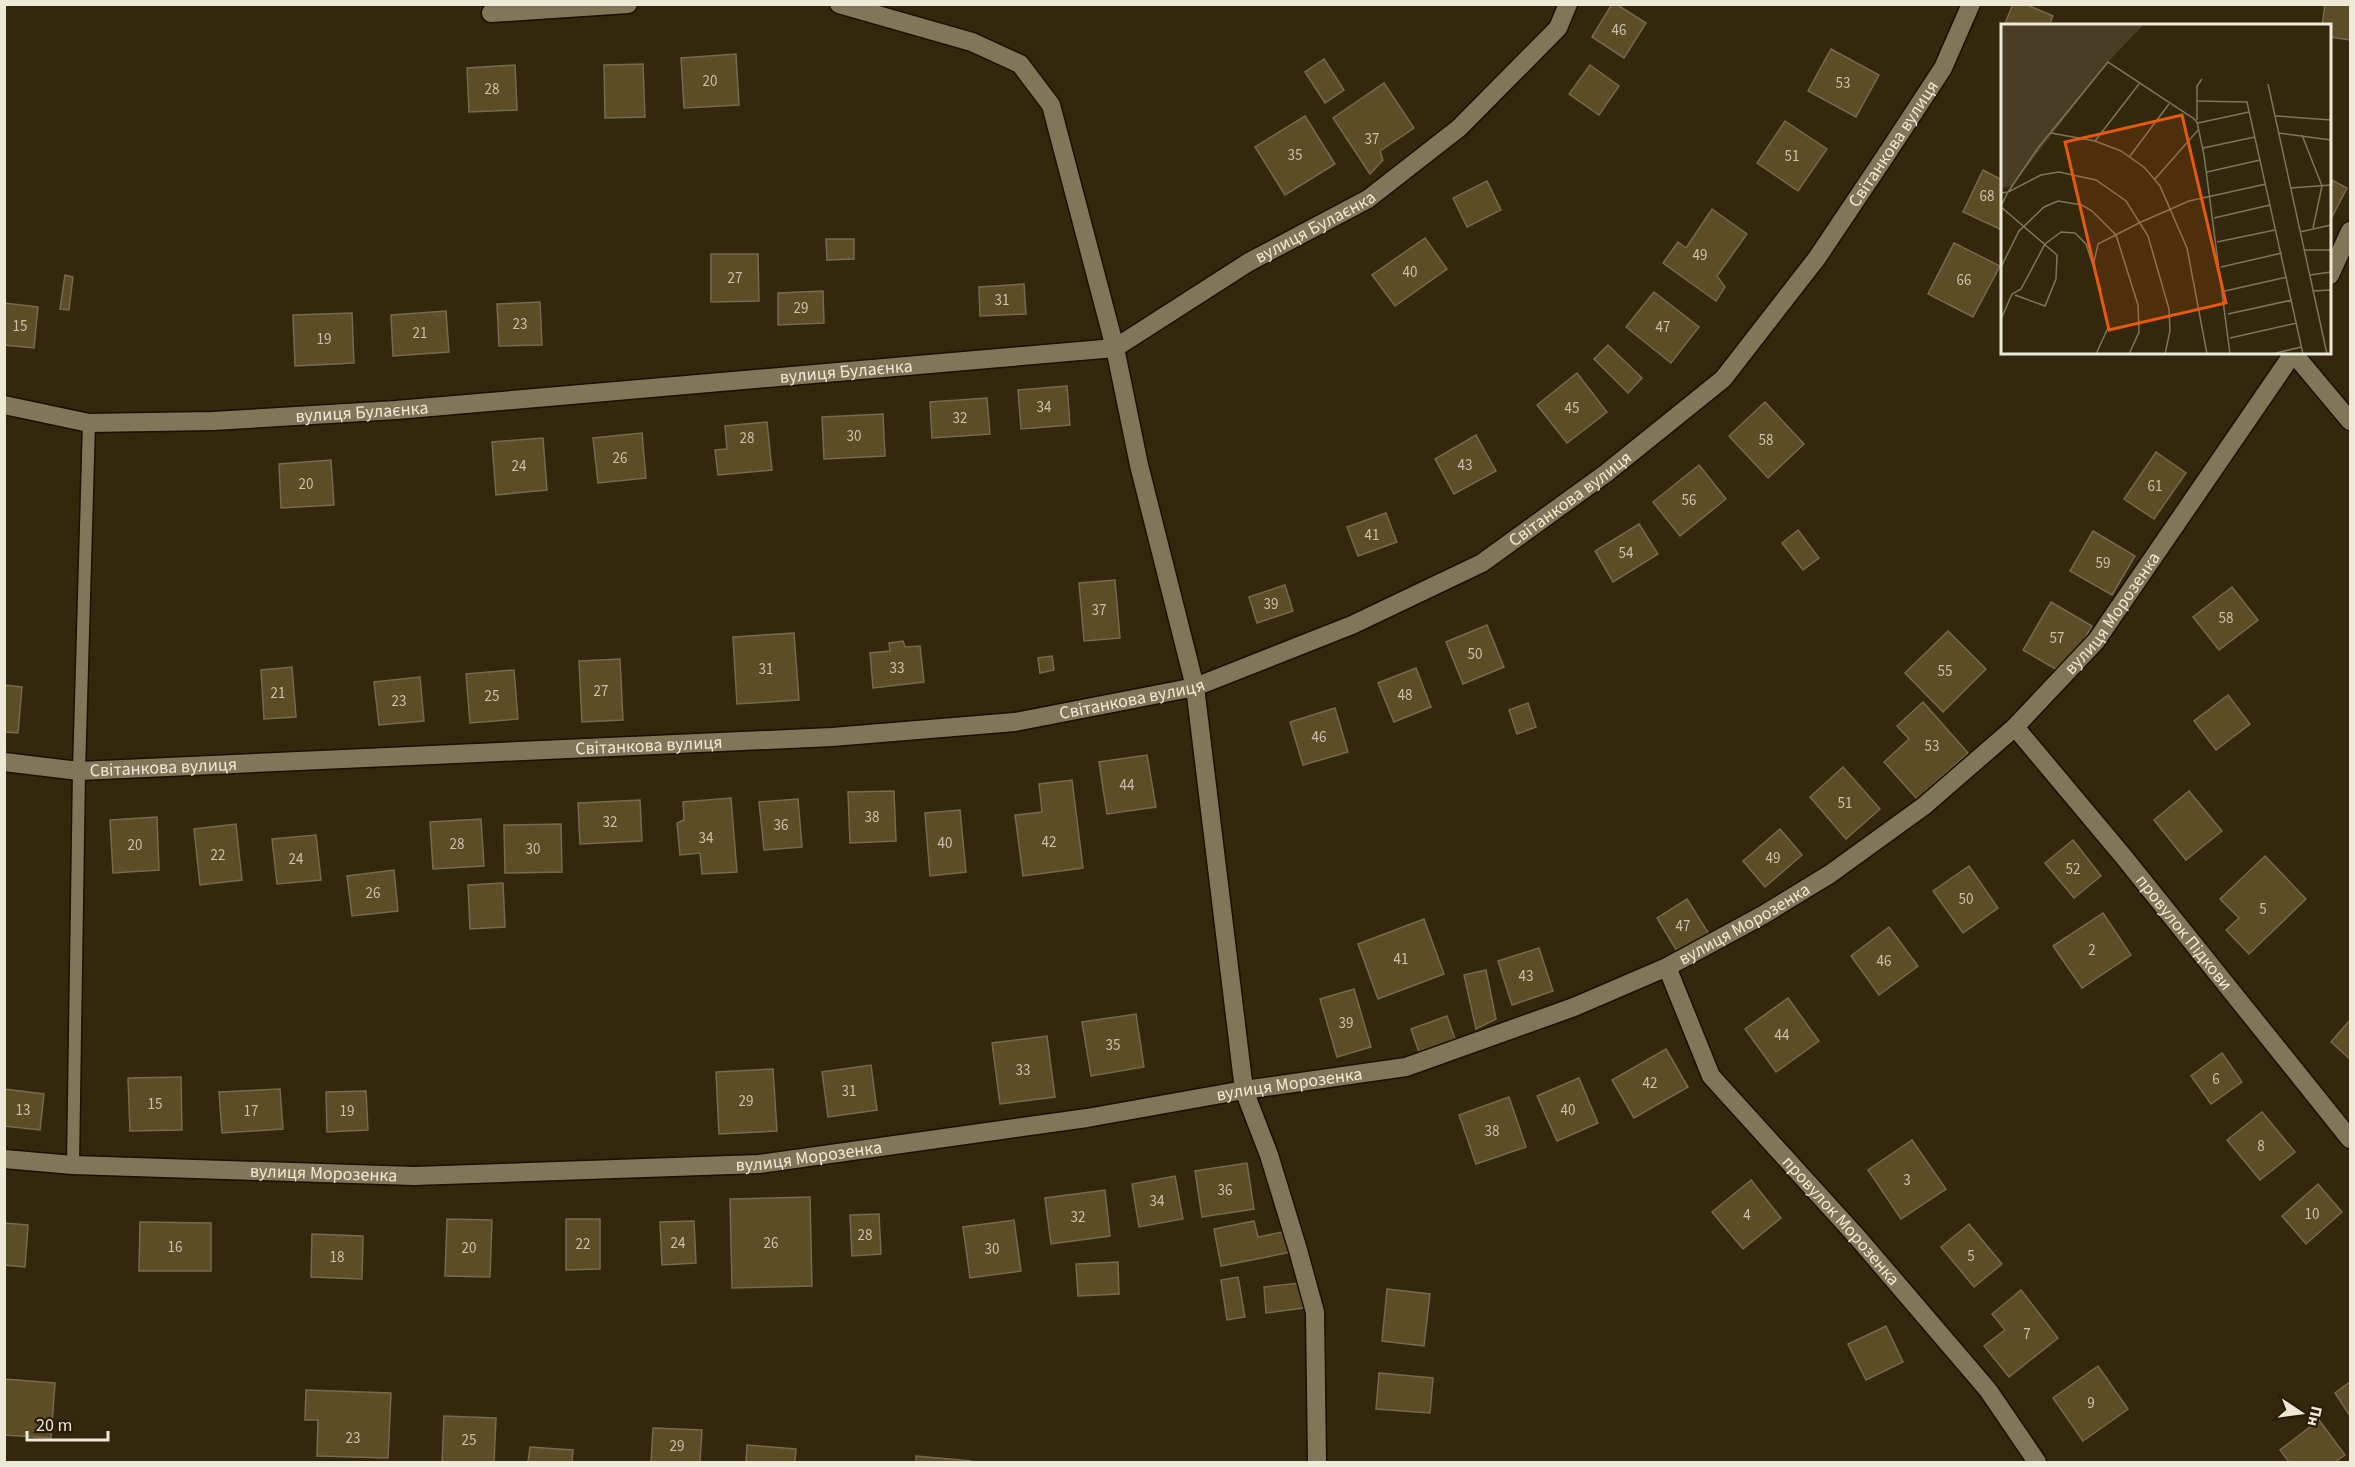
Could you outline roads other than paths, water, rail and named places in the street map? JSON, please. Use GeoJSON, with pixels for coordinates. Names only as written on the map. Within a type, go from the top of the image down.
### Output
{"type":"FeatureCollection","features":[{"type":"Feature","properties":{"kind":"street"},"geometry":{"type":"LineString","coordinates":[[491,13],[628,4]]}},
{"type":"Feature","properties":{"kind":"street"},"geometry":{"type":"LineString","coordinates":[[839,4],[972,42],[1020,64],[1051,105],[1115,348],[1139,465],[1195,687],[1245,1090],[1269,1155],[1315,1312],[1317,1462]]}},
{"type":"Feature","properties":{"kind":"street","name":"вулиця Булаєнка"},"geometry":{"type":"LineString","coordinates":[[4,405],[90,423],[213,421],[396,410],[1115,348],[1250,262],[1368,199],[1459,128],[1558,28],[1568,4]]}},
{"type":"Feature","properties":{"kind":"street","name":"Світанкова вулиця"},"geometry":{"type":"LineString","coordinates":[[4,762],[79,771],[832,737],[1015,722],[1195,687],[1352,625],[1482,563],[1605,474],[1723,379],[1817,258],[1886,155],[1943,68],[1971,4]]}},
{"type":"Feature","properties":{"kind":"street"},"geometry":{"type":"LineString","coordinates":[[2331,273],[2350,231]]}},
{"type":"Feature","properties":{"kind":"street","name":"вулиця Морозенка"},"geometry":{"type":"LineString","coordinates":[[4,1159],[73,1165],[414,1176],[759,1164],[1087,1118],[1245,1090],[1406,1066],[1574,1007],[1667,967],[1763,915],[1830,874],[1924,806],[2015,727],[2096,640],[2293,354]]}},
{"type":"Feature","properties":{"kind":"street"},"geometry":{"type":"LineString","coordinates":[[2295,354],[2350,421]]}},
{"type":"Feature","properties":{"kind":"street","name":"провулок Підкови"},"geometry":{"type":"LineString","coordinates":[[2015,727],[2123,856],[2350,1139]]}},
{"type":"Feature","properties":{"kind":"street","name":"провулок Морозенка"},"geometry":{"type":"LineString","coordinates":[[1667,967],[1711,1076],[1858,1238],[1988,1390],[2037,1462]]}},
{"type":"Feature","properties":{"kind":"lane"},"geometry":{"type":"LineString","coordinates":[[73,1165],[79,771],[90,423]]}}]}
